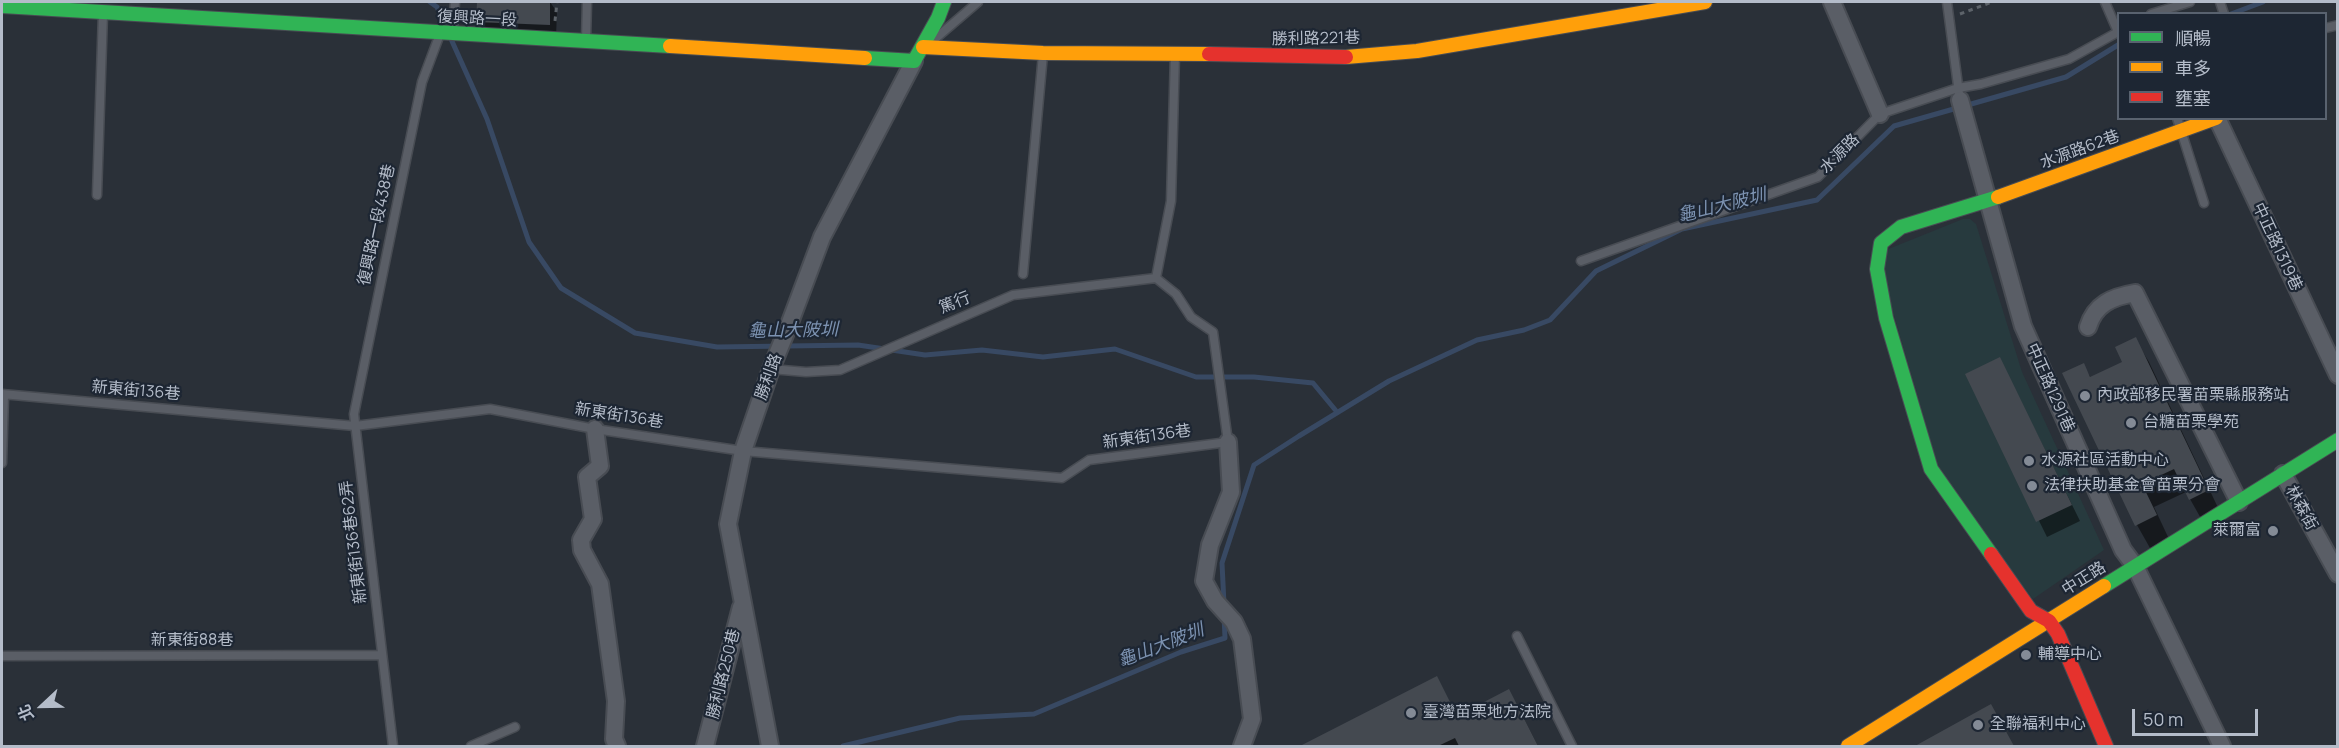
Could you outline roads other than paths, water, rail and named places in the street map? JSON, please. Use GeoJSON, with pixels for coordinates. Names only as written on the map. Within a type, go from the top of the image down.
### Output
{"type":"FeatureCollection","features":[{"type":"Feature","properties":{"kind":"street","name":"勝利路"},"geometry":{"type":"LineString","coordinates":[[770,747],[728,524],[743,451],[771,369],[822,237],[939,18],[944,2]]}},
{"type":"Feature","properties":{"kind":"street","name":"勝利路221巷"},"geometry":{"type":"LineString","coordinates":[[919,54],[1175,53],[1330,58],[1417,51],[1616,12],[1705,2]]}},
{"type":"Feature","properties":{"kind":"street"},"geometry":{"type":"LineString","coordinates":[[1832,2],[1881,114]]}},
{"type":"Feature","properties":{"kind":"street","name":"復興路一段"},"geometry":{"type":"LineString","coordinates":[[2,6],[585,42],[919,54]]}},
{"type":"Feature","properties":{"kind":"street"},"geometry":{"type":"LineString","coordinates":[[1959,94],[1989,200]]}},
{"type":"Feature","properties":{"kind":"street","name":"水源路62巷"},"geometry":{"type":"LineString","coordinates":[[2049,621],[2031,611],[1931,469],[1886,318],[1876,269],[1881,243],[1901,227],[1989,200],[2179,125],[2206,120]]}},
{"type":"Feature","properties":{"kind":"street","name":"中正路1319巷"},"geometry":{"type":"LineString","coordinates":[[2218,120],[2337,375]]}},
{"type":"Feature","properties":{"kind":"street","name":"中正路1291巷"},"geometry":{"type":"LineString","coordinates":[[1989,200],[2023,326],[2123,550],[2135,566],[2222,747]]}},
{"type":"Feature","properties":{"kind":"street"},"geometry":{"type":"LineString","coordinates":[[2088,327],[2092,315],[2115,297],[2135,293],[2239,502]]}},
{"type":"Feature","properties":{"kind":"street"},"geometry":{"type":"LineString","coordinates":[[595,429],[600,466],[587,477],[593,519],[581,540],[582,550],[600,584],[616,701],[614,739],[617,747]]}},
{"type":"Feature","properties":{"kind":"street","name":"中正路"},"geometry":{"type":"LineString","coordinates":[[1848,747],[2337,440]]}},
{"type":"Feature","properties":{"kind":"street"},"geometry":{"type":"LineString","coordinates":[[1228,442],[1231,492],[1210,545],[1204,581],[1242,639],[1252,719],[1242,747]]}},
{"type":"Feature","properties":{"kind":"street","name":"林森街"},"geometry":{"type":"LineString","coordinates":[[2283,474],[2337,574]]}},
{"type":"Feature","properties":{"kind":"street","name":"勝利路250巷"},"geometry":{"type":"LineString","coordinates":[[705,747],[742,601]]}},
{"type":"Feature","properties":{"kind":"street"},"geometry":{"type":"LineString","coordinates":[[2049,621],[2058,634],[2106,747]]}},
{"type":"Feature","properties":{"kind":"lane","name":"復興路一段438巷"},"geometry":{"type":"LineString","coordinates":[[355,426],[354,414],[422,82],[447,34],[455,2]]}},
{"type":"Feature","properties":{"kind":"lane"},"geometry":{"type":"LineString","coordinates":[[585,42],[587,2]]}},
{"type":"Feature","properties":{"kind":"lane"},"geometry":{"type":"LineString","coordinates":[[919,54],[978,2]]}},
{"type":"Feature","properties":{"kind":"lane"},"geometry":{"type":"LineString","coordinates":[[1947,2],[1959,94]]}},
{"type":"Feature","properties":{"kind":"lane"},"geometry":{"type":"LineString","coordinates":[[2105,2],[2117,30]]}},
{"type":"Feature","properties":{"kind":"lane"},"geometry":{"type":"LineString","coordinates":[[2158,12],[2190,2]]}},
{"type":"Feature","properties":{"kind":"lane"},"geometry":{"type":"LineString","coordinates":[[97,195],[103,11]]}},
{"type":"Feature","properties":{"kind":"lane","name":"水源路"},"geometry":{"type":"LineString","coordinates":[[1581,261],[1818,177],[1881,114],[1959,94],[1981,84],[2069,59],[2117,33]]}},
{"type":"Feature","properties":{"kind":"lane"},"geometry":{"type":"LineString","coordinates":[[1023,274],[1043,53]]}},
{"type":"Feature","properties":{"kind":"lane"},"geometry":{"type":"LineString","coordinates":[[1175,53],[1171,201],[1156,278],[1176,294],[1191,317],[1212,332],[1228,442]]}},
{"type":"Feature","properties":{"kind":"lane"},"geometry":{"type":"LineString","coordinates":[[2179,125],[2204,203]]}},
{"type":"Feature","properties":{"kind":"lane","name":"篤行"},"geometry":{"type":"LineString","coordinates":[[771,369],[806,372],[840,370],[1013,295],[1156,278]]}},
{"type":"Feature","properties":{"kind":"lane"},"geometry":{"type":"LineString","coordinates":[[2,463],[3,394]]}},
{"type":"Feature","properties":{"kind":"lane","name":"新東街136巷"},"geometry":{"type":"LineString","coordinates":[[3,394],[355,426],[490,409],[595,429],[743,451],[1062,478],[1089,460],[1228,442]]}},
{"type":"Feature","properties":{"kind":"lane","name":"新東街136巷62弄"},"geometry":{"type":"LineString","coordinates":[[355,426],[393,747]]}},
{"type":"Feature","properties":{"kind":"lane"},"geometry":{"type":"LineString","coordinates":[[1517,636],[1572,747]]}},
{"type":"Feature","properties":{"kind":"lane","name":"新東街88巷"},"geometry":{"type":"LineString","coordinates":[[2,656],[382,655]]}},
{"type":"Feature","properties":{"kind":"lane"},"geometry":{"type":"LineString","coordinates":[[471,747],[515,727]]}},
{"type":"Feature","properties":{"kind":"waterway","name":"龜山大陂圳"},"geometry":{"type":"LineString","coordinates":[[430,2],[437,7],[445,25]]}},
{"type":"Feature","properties":{"kind":"waterway","name":"龜山大陂圳"},"geometry":{"type":"LineString","coordinates":[[2236,12],[2263,2]]}},
{"type":"Feature","properties":{"kind":"waterway","name":"龜山大陂圳"},"geometry":{"type":"LineString","coordinates":[[451,39],[487,119],[529,242],[561,288],[635,333],[717,347],[858,345],[925,355],[982,350],[1043,357],[1115,349],[1196,377],[1254,377],[1313,383],[1337,412]]}},
{"type":"Feature","properties":{"kind":"waterway","name":"龜山大陂圳"},"geometry":{"type":"LineString","coordinates":[[1224,604],[1222,563],[1254,465],[1299,436],[1389,381],[1477,340],[1524,330],[1550,320],[1596,271],[1682,229],[1817,200],[1894,126],[2066,77],[2117,46]]}},
{"type":"Feature","properties":{"kind":"waterway","name":"龜山大陂圳"},"geometry":{"type":"LineString","coordinates":[[843,746],[960,718],[1034,714],[1181,652],[1225,638],[1224,616]]}},
{"type":"Feature","properties":{"kind":"place","name":"內政部移民署苗栗縣服務站"},"geometry":{"type":"Point","coordinates":[2085,396]}},
{"type":"Feature","properties":{"kind":"place","name":"台糖苗栗學苑"},"geometry":{"type":"Point","coordinates":[2131,423]}},
{"type":"Feature","properties":{"kind":"place","name":"水源社區活動中心"},"geometry":{"type":"Point","coordinates":[2029,461]}},
{"type":"Feature","properties":{"kind":"place","name":"法律扶助基金會苗栗分會"},"geometry":{"type":"Point","coordinates":[2032,486]}},
{"type":"Feature","properties":{"kind":"place","name":"萊爾富"},"geometry":{"type":"Point","coordinates":[2273,531]}},
{"type":"Feature","properties":{"kind":"place","name":"輔導中心"},"geometry":{"type":"Point","coordinates":[2026,655]}},
{"type":"Feature","properties":{"kind":"place","name":"臺灣苗栗地方法院"},"geometry":{"type":"Point","coordinates":[1411,713]}},
{"type":"Feature","properties":{"kind":"place","name":"全聯福利中心"},"geometry":{"type":"Point","coordinates":[1978,725]}}]}
